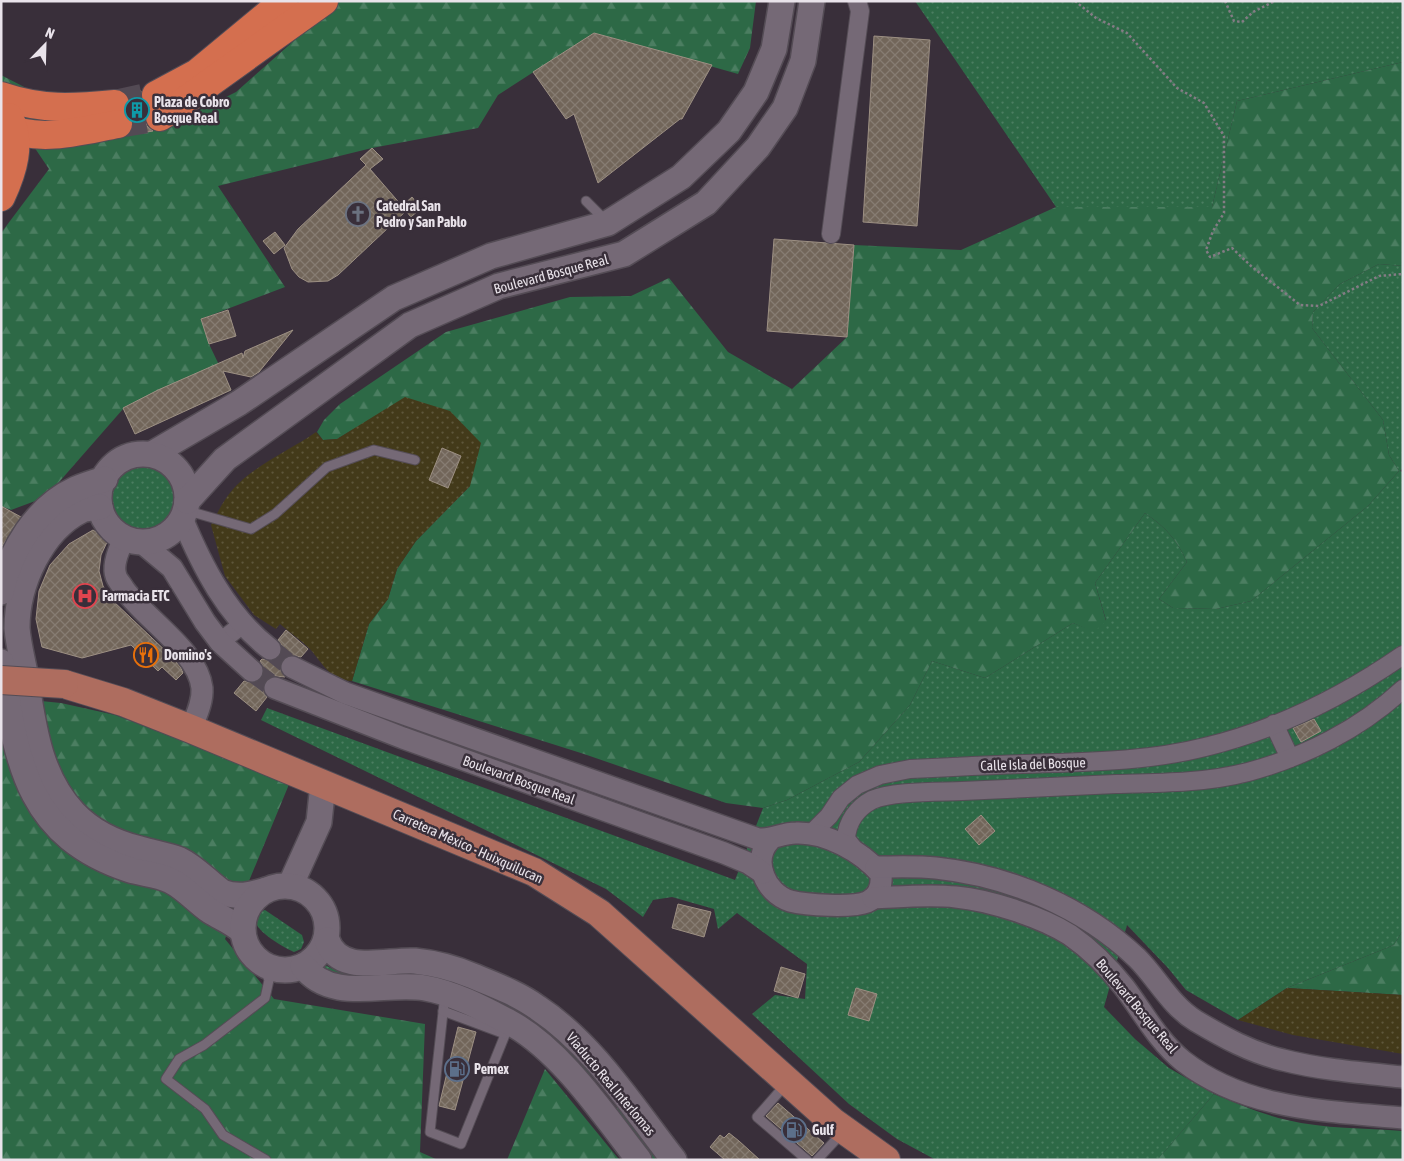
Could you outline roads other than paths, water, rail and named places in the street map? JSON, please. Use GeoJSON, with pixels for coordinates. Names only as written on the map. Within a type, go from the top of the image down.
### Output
{"type":"FeatureCollection","features":[{"type":"Feature","properties":{"kind":"highway"},"geometry":{"type":"LineString","coordinates":[[203,78],[284,1]]}},
{"type":"Feature","properties":{"kind":"highway"},"geometry":{"type":"LineString","coordinates":[[158,106],[324,1]]}},
{"type":"Feature","properties":{"kind":"highway"},"geometry":{"type":"LineString","coordinates":[[1,96],[42,107],[116,114],[62,134],[30,136],[8,129]]}},
{"type":"Feature","properties":{"kind":"highway"},"geometry":{"type":"LineString","coordinates":[[1,108],[10,118],[6,186]]}},
{"type":"Feature","properties":{"kind":"highway"},"geometry":{"type":"LineString","coordinates":[[6,186],[62,134]]}},
{"type":"Feature","properties":{"kind":"main road"},"geometry":{"type":"LineString","coordinates":[[152,454],[239,404],[394,298],[491,256],[608,223],[681,177],[729,131],[756,92],[774,49],[782,1]]}},
{"type":"Feature","properties":{"kind":"main road","name":"Boulevard Bosque Real"},"geometry":{"type":"LineString","coordinates":[[185,510],[225,459],[410,325],[499,286],[624,254],[706,203],[758,147],[785,108],[803,61],[812,1]]}},
{"type":"Feature","properties":{"kind":"main road"},"geometry":{"type":"LineString","coordinates":[[138,454],[152,454],[171,462],[184,480],[185,510],[172,531],[158,540],[133,541],[113,531],[105,520],[100,507],[100,494],[105,479],[112,468],[123,459],[138,454]]}},
{"type":"Feature","properties":{"kind":"main road"},"geometry":{"type":"LineString","coordinates":[[1,592],[13,555],[39,517],[56,502],[76,489],[105,479]]}},
{"type":"Feature","properties":{"kind":"main road"},"geometry":{"type":"LineString","coordinates":[[1,662],[11,720],[24,774],[33,794],[58,828],[74,844],[95,856],[131,870],[171,881],[212,913],[232,922],[242,931],[249,950],[263,965],[283,970],[303,966],[316,957],[327,940],[324,911],[314,898],[303,890],[278,888],[252,895],[229,895],[222,892],[181,860],[138,849],[105,836],[87,825],[74,812],[62,798],[44,765],[32,716],[18,628],[24,583],[32,565],[54,533],[83,510],[100,507]]}},
{"type":"Feature","properties":{"kind":"main road","name":"Carretera México - Huixquilucan"},"geometry":{"type":"LineString","coordinates":[[1,680],[64,684],[122,702],[534,872],[599,913],[788,1082],[844,1130],[886,1160]]}},
{"type":"Feature","properties":{"kind":"main road"},"geometry":{"type":"LineString","coordinates":[[242,931],[245,914],[253,900],[278,888],[319,822],[323,784]]}},
{"type":"Feature","properties":{"kind":"main road","name":"Viaducto Real Interlomas"},"geometry":{"type":"LineString","coordinates":[[327,940],[330,951],[338,957],[361,964],[413,961],[435,963],[473,976],[537,1007],[560,1025],[598,1065],[674,1160]]}},
{"type":"Feature","properties":{"kind":"main road","name":"Viaducto Real Interlomas"},"geometry":{"type":"LineString","coordinates":[[303,966],[310,975],[325,984],[356,989],[408,986],[427,988],[444,1002],[535,1039],[562,1066],[639,1160]]}},
{"type":"Feature","properties":{"kind":"street"},"geometry":{"type":"LineString","coordinates":[[831,234],[861,5]]}},
{"type":"Feature","properties":{"kind":"street"},"geometry":{"type":"LineString","coordinates":[[185,510],[215,586],[243,624],[270,649]]}},
{"type":"Feature","properties":{"kind":"street"},"geometry":{"type":"LineString","coordinates":[[191,729],[202,698],[202,688],[198,674],[191,660],[129,596],[116,576],[117,552],[133,541],[172,568],[205,622],[220,642],[252,671]]}},
{"type":"Feature","properties":{"kind":"street"},"geometry":{"type":"LineString","coordinates":[[220,642],[243,624]]}},
{"type":"Feature","properties":{"kind":"street","name":"Calle Isla del Bosque"},"geometry":{"type":"LineString","coordinates":[[810,834],[829,816],[841,798],[857,785],[880,775],[910,769],[1137,758],[1204,747],[1274,724],[1368,679],[1403,654]]}},
{"type":"Feature","properties":{"kind":"street","name":"Boulevard Bosque Real"},"geometry":{"type":"LineString","coordinates":[[292,667],[318,682],[732,831],[758,839],[770,840]]}},
{"type":"Feature","properties":{"kind":"street"},"geometry":{"type":"LineString","coordinates":[[305,702],[318,682]]}},
{"type":"Feature","properties":{"kind":"street","name":"Boulevard Bosque Real"},"geometry":{"type":"LineString","coordinates":[[275,688],[305,702],[724,853],[748,863],[763,873],[767,884],[789,900],[810,903],[858,904],[868,902],[872,898],[956,897],[1023,913],[1069,934],[1096,957],[1124,987],[1150,1026],[1182,1060],[1218,1083],[1253,1097],[1292,1108],[1403,1118]]}},
{"type":"Feature","properties":{"kind":"street","name":"Calle Isla del Bosque"},"geometry":{"type":"LineString","coordinates":[[857,854],[846,839],[847,827],[856,813],[872,800],[906,794],[1210,779],[1247,772],[1290,758],[1323,744],[1356,724],[1403,689]]}},
{"type":"Feature","properties":{"kind":"street"},"geometry":{"type":"LineString","coordinates":[[1274,724],[1290,758]]}},
{"type":"Feature","properties":{"kind":"street"},"geometry":{"type":"LineString","coordinates":[[763,873],[760,855],[764,846],[770,840],[782,835],[810,834],[843,845],[876,867],[881,874],[882,884],[872,898]]}},
{"type":"Feature","properties":{"kind":"street","name":"Boulevard Bosque Real"},"geometry":{"type":"LineString","coordinates":[[876,867],[945,869],[999,880],[1049,899],[1099,926],[1138,959],[1165,993],[1194,1020],[1239,1044],[1282,1060],[1339,1070],[1403,1077]]}},
{"type":"Feature","properties":{"kind":"lane"},"geometry":{"type":"LineString","coordinates":[[586,201],[608,223]]}},
{"type":"Feature","properties":{"kind":"lane"},"geometry":{"type":"LineString","coordinates":[[185,510],[251,529],[274,514],[327,466],[374,450],[415,460]]}},
{"type":"Feature","properties":{"kind":"lane"},"geometry":{"type":"LineString","coordinates":[[263,965],[269,980],[265,998],[204,1044],[179,1059],[166,1079],[204,1108],[223,1135],[266,1160]]}},
{"type":"Feature","properties":{"kind":"lane"},"geometry":{"type":"LineString","coordinates":[[444,1002],[430,1132],[461,1144],[507,1028]]}},
{"type":"Feature","properties":{"kind":"lane"},"geometry":{"type":"LineString","coordinates":[[788,1082],[757,1117],[807,1160]]}},
{"type":"Feature","properties":{"kind":"lane"},"geometry":{"type":"LineString","coordinates":[[817,1160],[844,1130]]}},
{"type":"Feature","properties":{"kind":"tunnel"},"geometry":{"type":"LineString","coordinates":[[115,104],[156,95]]}},
{"type":"Feature","properties":{"kind":"tunnel"},"geometry":{"type":"LineString","coordinates":[[118,124],[160,117]]}},
{"type":"Feature","properties":{"kind":"tunnel"},"geometry":{"type":"LineString","coordinates":[[270,649],[292,667]]}},
{"type":"Feature","properties":{"kind":"tunnel"},"geometry":{"type":"LineString","coordinates":[[252,671],[275,688]]}},
{"type":"Feature","properties":{"kind":"place","name":"Plaza de Cobro Bosque Real"},"geometry":{"type":"Point","coordinates":[137,110]}},
{"type":"Feature","properties":{"kind":"place","name":"Catedral San Pedro y San Pablo"},"geometry":{"type":"Point","coordinates":[358,214]}},
{"type":"Feature","properties":{"kind":"place","name":"Farmacia ETC"},"geometry":{"type":"Point","coordinates":[85,596]}},
{"type":"Feature","properties":{"kind":"place","name":"Domino's"},"geometry":{"type":"Point","coordinates":[146,655]}},
{"type":"Feature","properties":{"kind":"place","name":"Pemex"},"geometry":{"type":"Point","coordinates":[457,1069]}},
{"type":"Feature","properties":{"kind":"place","name":"Gulf"},"geometry":{"type":"Point","coordinates":[794,1130]}}]}
